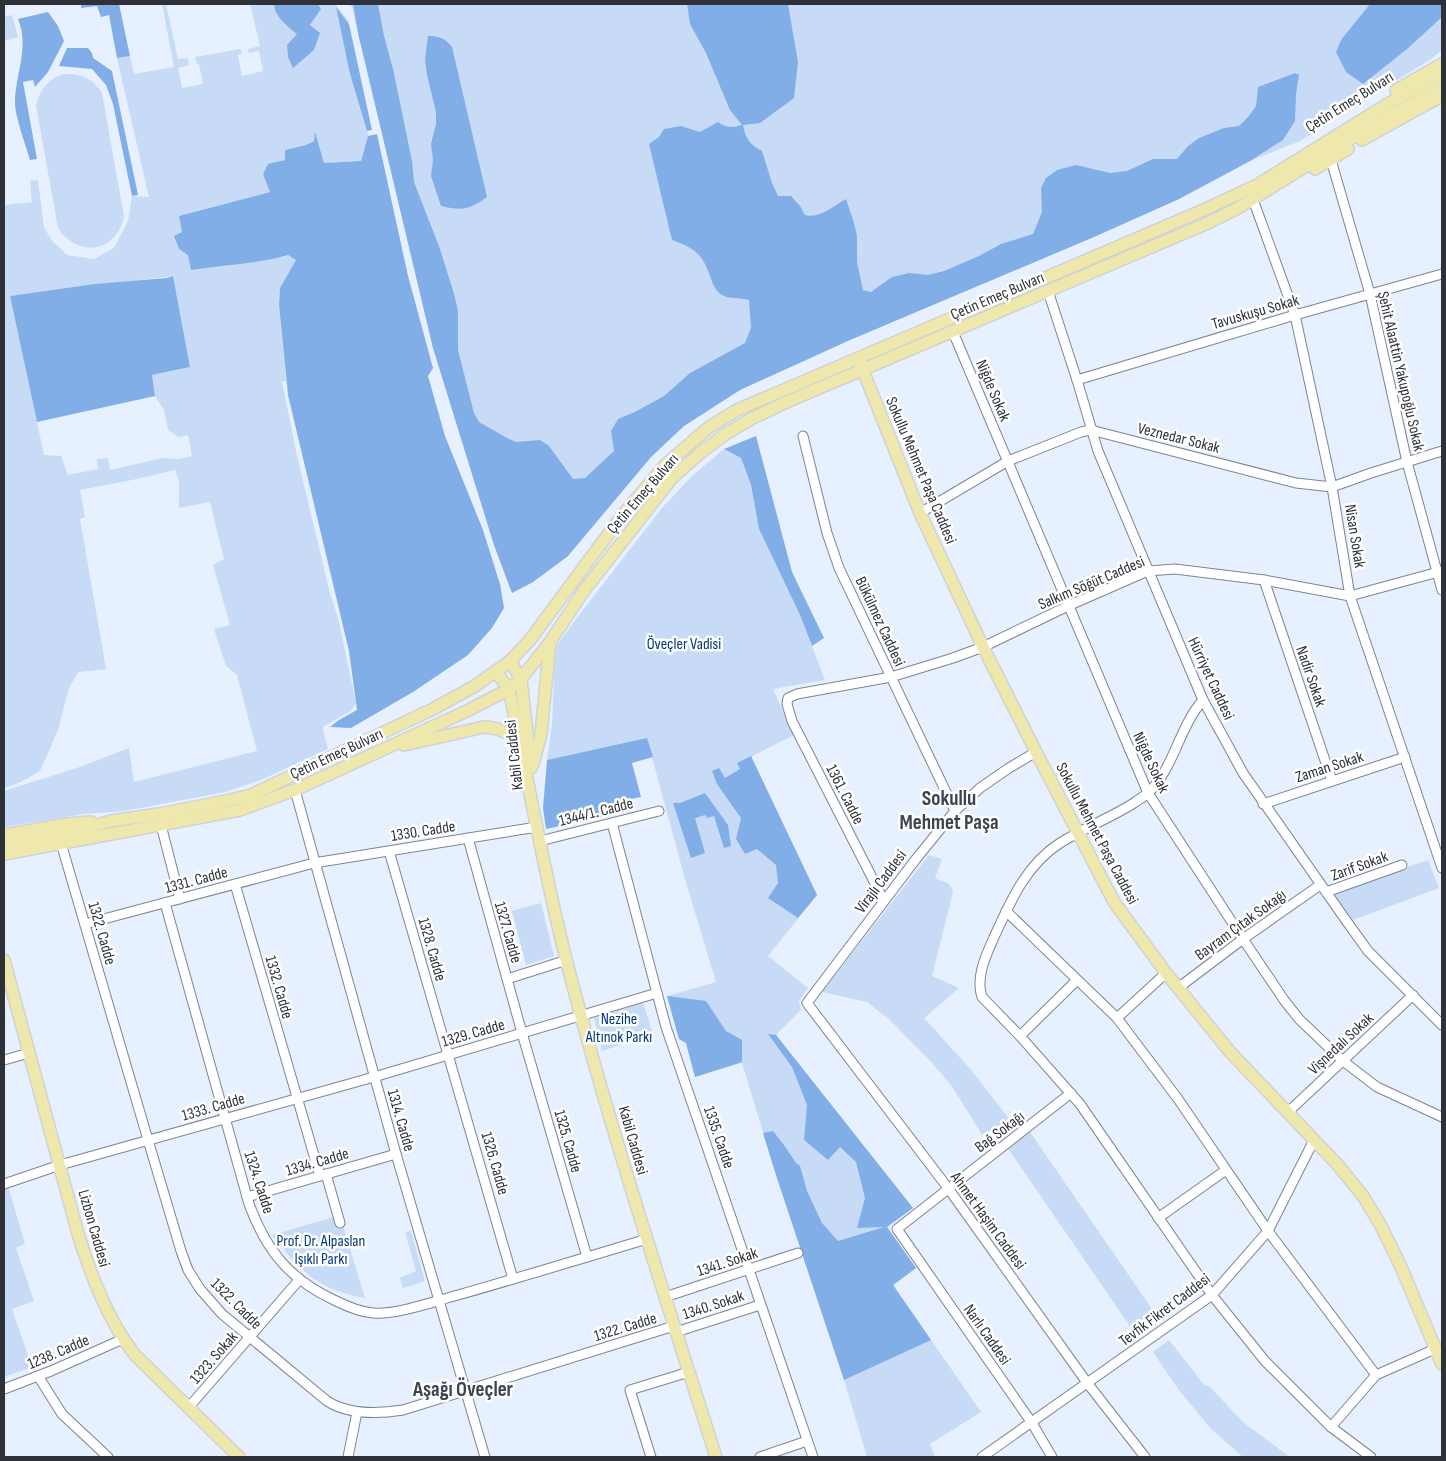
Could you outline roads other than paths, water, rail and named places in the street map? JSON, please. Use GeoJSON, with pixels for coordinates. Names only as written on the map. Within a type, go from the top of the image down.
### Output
{"type":"FeatureCollection","features":[{"type":"Feature","properties":{"kind":"main road","name":"Çetin Emeç Bulvarı"},"geometry":{"type":"LineString","coordinates":[[1225,201],[1263,174],[1375,103],[1442,64]]}},
{"type":"Feature","properties":{"kind":"main road","name":"Çetin Emeç Bulvarı"},"geometry":{"type":"LineString","coordinates":[[4,854],[231,800],[261,791],[433,709],[510,662],[529,641],[644,488],[665,465],[708,428],[738,410],[858,357],[1225,201],[1257,185],[1390,102],[1442,73]]}},
{"type":"Feature","properties":{"kind":"main road","name":"Çetin Emeç Bulvarı"},"geometry":{"type":"LineString","coordinates":[[4,844],[77,831],[161,825],[240,810],[295,790],[469,710],[509,689],[521,679],[550,642],[583,592],[638,519],[672,478],[698,454],[724,435],[753,418],[1208,223],[1238,208],[1358,134],[1442,86]]}},
{"type":"Feature","properties":{"kind":"main road","name":"Çetin Emeç Bulvarı"},"geometry":{"type":"LineString","coordinates":[[1238,208],[1255,205],[1414,110],[1442,96]]}},
{"type":"Feature","properties":{"kind":"main road","name":"Sokullu Mehmet Paşa Caddesi"},"geometry":{"type":"LineString","coordinates":[[858,357],[920,513],[983,647],[1114,902],[1166,973],[1230,1052],[1337,1164],[1363,1196],[1381,1226],[1401,1267],[1440,1356]]}},
{"type":"Feature","properties":{"kind":"main road"},"geometry":{"type":"LineString","coordinates":[[531,771],[541,734],[550,642]]}},
{"type":"Feature","properties":{"kind":"main road"},"geometry":{"type":"LineString","coordinates":[[510,662],[521,679]]}},
{"type":"Feature","properties":{"kind":"main road"},"geometry":{"type":"LineString","coordinates":[[496,672],[509,689]]}},
{"type":"Feature","properties":{"kind":"main road","name":"Kabil Caddesi"},"geometry":{"type":"LineString","coordinates":[[521,679],[537,827]]}},
{"type":"Feature","properties":{"kind":"main road","name":"Kabil Caddesi"},"geometry":{"type":"LineString","coordinates":[[509,689],[540,841],[581,1016],[647,1239],[716,1457]]}},
{"type":"Feature","properties":{"kind":"main road"},"geometry":{"type":"LineString","coordinates":[[380,750],[484,727],[492,727],[518,740]]}},
{"type":"Feature","properties":{"kind":"main road","name":"Çetin Emeç Bulvarı"},"geometry":{"type":"LineString","coordinates":[[4,835],[67,824],[112,827]]}},
{"type":"Feature","properties":{"kind":"main road","name":"Çetin Emeç Bulvarı"},"geometry":{"type":"LineString","coordinates":[[4,862],[63,850],[112,827]]}},
{"type":"Feature","properties":{"kind":"main road","name":"Lizbon Caddesi"},"geometry":{"type":"LineString","coordinates":[[4,960],[78,1234],[92,1278],[107,1312],[135,1355],[239,1457]]}},
{"type":"Feature","properties":{"kind":"street","name":"Şehit Alaattin Yakupoğlu Sokak"},"geometry":{"type":"LineString","coordinates":[[1330,160],[1370,294],[1407,462],[1440,572],[1442,590]]}},
{"type":"Feature","properties":{"kind":"street","name":"Nisan Sokak"},"geometry":{"type":"LineString","coordinates":[[1255,205],[1295,315],[1332,488],[1350,596],[1405,757],[1440,852],[1442,868]]}},
{"type":"Feature","properties":{"kind":"street","name":"Tavuskuşu Sokak"},"geometry":{"type":"LineString","coordinates":[[1077,380],[1295,315],[1442,274]]}},
{"type":"Feature","properties":{"kind":"street","name":"Hürriyet Caddesi"},"geometry":{"type":"LineString","coordinates":[[1048,291],[1098,451],[1203,700],[1243,773],[1263,804],[1368,951],[1442,1024]]}},
{"type":"Feature","properties":{"kind":"street","name":"Niğde Sokak"},"geometry":{"type":"LineString","coordinates":[[953,332],[1148,793],[1242,939],[1299,1019],[1343,1062],[1377,1087],[1442,1117]]}},
{"type":"Feature","properties":{"kind":"street","name":"Veznedar Sokak"},"geometry":{"type":"LineString","coordinates":[[1091,430],[1296,483],[1332,488],[1442,451]]}},
{"type":"Feature","properties":{"kind":"street"},"geometry":{"type":"LineString","coordinates":[[920,513],[1008,461],[1081,432],[1091,430]]}},
{"type":"Feature","properties":{"kind":"street","name":"Bükülmez Caddesi"},"geometry":{"type":"LineString","coordinates":[[803,436],[826,527],[839,568],[955,812]]}},
{"type":"Feature","properties":{"kind":"street","name":"Salkım Söğüt Caddesi"},"geometry":{"type":"LineString","coordinates":[[788,698],[798,694],[891,677],[983,647],[1068,606],[1148,571],[1175,569],[1264,580],[1350,596],[1440,572]]}},
{"type":"Feature","properties":{"kind":"street","name":"Nadir Sokak"},"geometry":{"type":"LineString","coordinates":[[1264,580],[1332,781]]}},
{"type":"Feature","properties":{"kind":"street","name":"1361. Cadde"},"geometry":{"type":"LineString","coordinates":[[788,698],[787,704],[792,721],[884,901]]}},
{"type":"Feature","properties":{"kind":"street"},"geometry":{"type":"LineString","coordinates":[[1203,700],[1194,710],[1164,774],[1148,793],[1115,815],[1060,843],[1030,870],[1006,911],[989,948],[981,973],[980,990],[982,996],[1071,1093],[1212,1295],[1265,1361],[1331,1427],[1371,1457]]}},
{"type":"Feature","properties":{"kind":"street","name":"Virajlı Caddesi"},"geometry":{"type":"LineString","coordinates":[[807,1003],[936,832],[980,788],[1036,752]]}},
{"type":"Feature","properties":{"kind":"street","name":"Zaman Sokak"},"geometry":{"type":"LineString","coordinates":[[1263,804],[1405,757]]}},
{"type":"Feature","properties":{"kind":"street","name":"1314. Cadde"},"geometry":{"type":"LineString","coordinates":[[295,790],[374,1077],[485,1457]]}},
{"type":"Feature","properties":{"kind":"street","name":"1344/1. Cadde"},"geometry":{"type":"LineString","coordinates":[[540,841],[659,810]]}},
{"type":"Feature","properties":{"kind":"street","name":"1335. Cadde"},"geometry":{"type":"LineString","coordinates":[[612,823],[666,1026],[813,1457]]}},
{"type":"Feature","properties":{"kind":"street"},"geometry":{"type":"LineString","coordinates":[[161,825],[180,899]]}},
{"type":"Feature","properties":{"kind":"street","name":"1330. Cadde"},"geometry":{"type":"LineString","coordinates":[[314,863],[537,827]]}},
{"type":"Feature","properties":{"kind":"street","name":"1327. Cadde"},"geometry":{"type":"LineString","coordinates":[[468,838],[522,1033]]}},
{"type":"Feature","properties":{"kind":"street","name":"1322. Cadde"},"geometry":{"type":"LineString","coordinates":[[63,850],[188,1270],[215,1306],[249,1338],[327,1401],[357,1412],[403,1410],[675,1329]]}},
{"type":"Feature","properties":{"kind":"street","name":"1328. Cadde"},"geometry":{"type":"LineString","coordinates":[[389,851],[449,1055]]}},
{"type":"Feature","properties":{"kind":"street","name":"1331. Cadde"},"geometry":{"type":"LineString","coordinates":[[85,924],[314,863]]}},
{"type":"Feature","properties":{"kind":"street","name":"Zarif Sokak"},"geometry":{"type":"LineString","coordinates":[[1326,892],[1402,865]]}},
{"type":"Feature","properties":{"kind":"street","name":"1332. Cadde"},"geometry":{"type":"LineString","coordinates":[[235,884],[296,1099],[340,1223]]}},
{"type":"Feature","properties":{"kind":"street","name":"Bayram Çıtak Sokağı"},"geometry":{"type":"LineString","coordinates":[[1178,988],[1242,939],[1320,884]]}},
{"type":"Feature","properties":{"kind":"street","name":"1324. Cadde"},"geometry":{"type":"LineString","coordinates":[[165,902],[247,1197],[265,1239],[282,1263],[299,1280],[321,1294],[361,1311],[372,1313],[398,1311],[647,1239]]}},
{"type":"Feature","properties":{"kind":"street"},"geometry":{"type":"LineString","coordinates":[[1006,911],[1117,1018],[1178,1099],[1268,1231],[1376,1375]]}},
{"type":"Feature","properties":{"kind":"street"},"geometry":{"type":"LineString","coordinates":[[507,979],[567,960]]}},
{"type":"Feature","properties":{"kind":"street"},"geometry":{"type":"LineString","coordinates":[[1117,1018],[1166,973]]}},
{"type":"Feature","properties":{"kind":"street"},"geometry":{"type":"LineString","coordinates":[[1020,1036],[1077,980]]}},
{"type":"Feature","properties":{"kind":"street","name":"1329. Cadde"},"geometry":{"type":"LineString","coordinates":[[374,1077],[657,993]]}},
{"type":"Feature","properties":{"kind":"street","name":"Vişnedalı Sokak"},"geometry":{"type":"LineString","coordinates":[[1287,1113],[1413,995]]}},
{"type":"Feature","properties":{"kind":"street","name":"Ahmet Haşim Caddesi"},"geometry":{"type":"LineString","coordinates":[[807,1003],[948,1188],[1088,1384],[1145,1457]]}},
{"type":"Feature","properties":{"kind":"street","name":"1325. Cadde"},"geometry":{"type":"LineString","coordinates":[[522,1033],[587,1257]]}},
{"type":"Feature","properties":{"kind":"street"},"geometry":{"type":"LineString","coordinates":[[4,1060],[29,1053]]}},
{"type":"Feature","properties":{"kind":"street","name":"1326. Cadde"},"geometry":{"type":"LineString","coordinates":[[449,1055],[513,1279]]}},
{"type":"Feature","properties":{"kind":"street","name":"1333. Cadde"},"geometry":{"type":"LineString","coordinates":[[4,1184],[60,1165],[374,1077]]}},
{"type":"Feature","properties":{"kind":"street","name":"Bağ Sokağı"},"geometry":{"type":"LineString","coordinates":[[897,1229],[1071,1093]]}},
{"type":"Feature","properties":{"kind":"street","name":"Tevfik Fikret Caddesi"},"geometry":{"type":"LineString","coordinates":[[982,1457],[1212,1295],[1268,1231],[1314,1140]]}},
{"type":"Feature","properties":{"kind":"street","name":"1334. Cadde"},"geometry":{"type":"LineString","coordinates":[[247,1197],[396,1154]]}},
{"type":"Feature","properties":{"kind":"street"},"geometry":{"type":"LineString","coordinates":[[1158,1218],[1226,1170]]}},
{"type":"Feature","properties":{"kind":"street","name":"Narlı Caddesi"},"geometry":{"type":"LineString","coordinates":[[897,1229],[1032,1423],[1052,1457]]}},
{"type":"Feature","properties":{"kind":"street","name":"1341. Sokak"},"geometry":{"type":"LineString","coordinates":[[665,1297],[798,1253]]}},
{"type":"Feature","properties":{"kind":"street","name":"1323. Sokak"},"geometry":{"type":"LineString","coordinates":[[189,1407],[299,1280]]}},
{"type":"Feature","properties":{"kind":"street","name":"1340. Sokak"},"geometry":{"type":"LineString","coordinates":[[675,1329],[760,1305]]}},
{"type":"Feature","properties":{"kind":"street","name":"1238. Cadde"},"geometry":{"type":"LineString","coordinates":[[4,1389],[123,1339]]}},
{"type":"Feature","properties":{"kind":"street"},"geometry":{"type":"LineString","coordinates":[[1331,1427],[1376,1375],[1440,1356]]}},
{"type":"Feature","properties":{"kind":"street"},"geometry":{"type":"LineString","coordinates":[[651,1457],[630,1390],[689,1372]]}},
{"type":"Feature","properties":{"kind":"street"},"geometry":{"type":"LineString","coordinates":[[38,1376],[62,1414],[108,1457]]}},
{"type":"Feature","properties":{"kind":"street"},"geometry":{"type":"LineString","coordinates":[[348,1457],[357,1412]]}},
{"type":"Feature","properties":{"kind":"street"},"geometry":{"type":"LineString","coordinates":[[760,1457],[807,1441]]}},
{"type":"Feature","properties":{"kind":"district","name":"Sokullu Mehmet Paşa"},"geometry":{"type":"Point","coordinates":[949,810]}},
{"type":"Feature","properties":{"kind":"district","name":"Aşağı Öveçler"},"geometry":{"type":"Point","coordinates":[463,1389]}},
{"type":"Feature","properties":{"kind":"park label","name":"Öveçler Vadisi"},"geometry":{"type":"Point","coordinates":[684,643]}},
{"type":"Feature","properties":{"kind":"park label","name":"Nezihe Altınok Parkı"},"geometry":{"type":"Point","coordinates":[619,1027]}},
{"type":"Feature","properties":{"kind":"park label","name":"Prof. Dr. Alpaslan Işıklı Parkı"},"geometry":{"type":"Point","coordinates":[321,1249]}}]}
